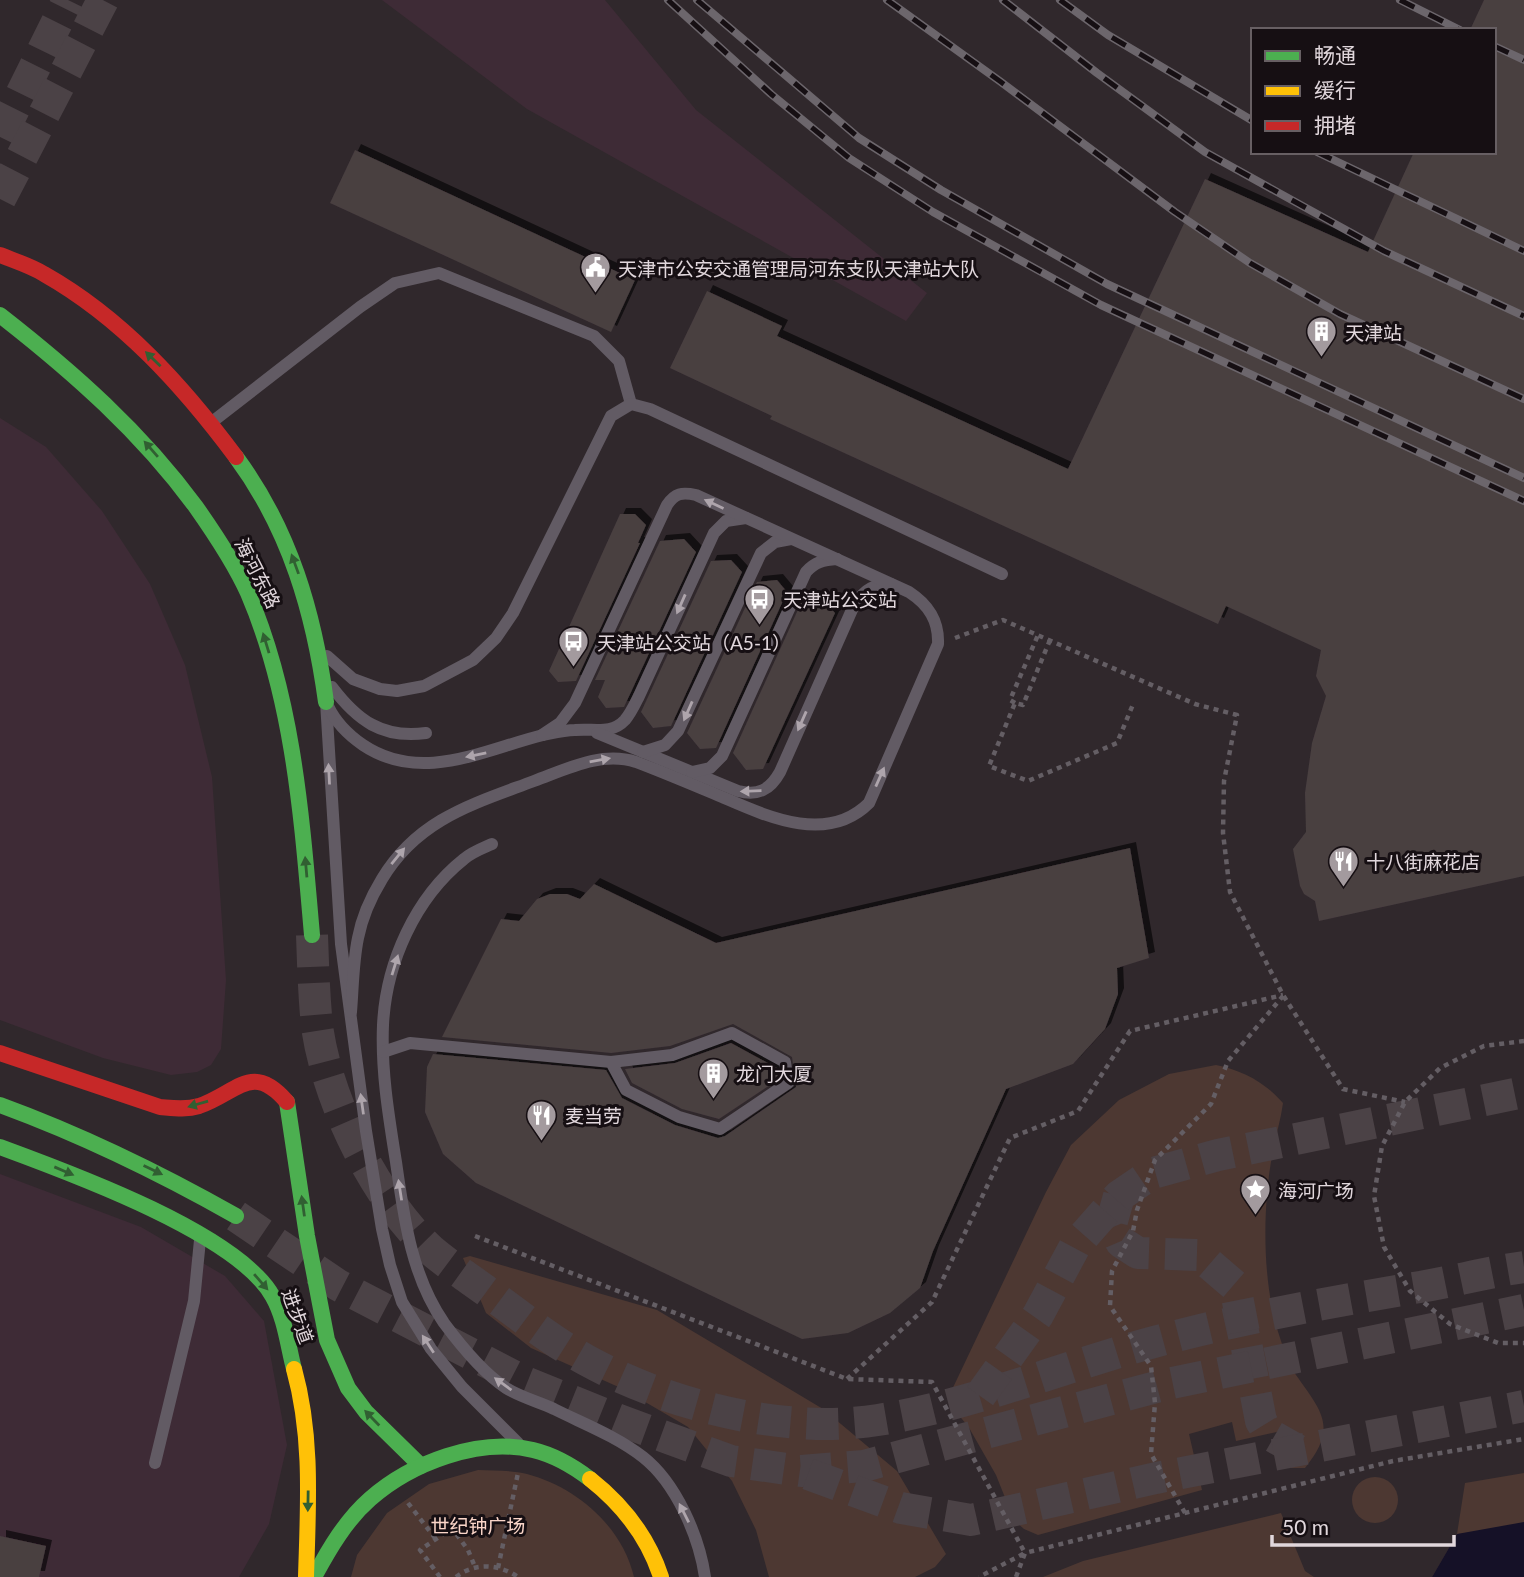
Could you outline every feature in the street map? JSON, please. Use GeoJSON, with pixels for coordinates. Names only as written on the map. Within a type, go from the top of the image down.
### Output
{"type":"FeatureCollection","features":[{"type":"Feature","properties":{"kind":"street"},"geometry":{"type":"LineString","coordinates":[[0,255],[49,276],[111,320],[176,380],[212,422],[253,484],[290,551],[305,592],[318,646],[326,702]]}},
{"type":"Feature","properties":{"kind":"street","name":"海河东路"},"geometry":{"type":"LineString","coordinates":[[0,315],[88,387],[158,457],[212,530],[251,600],[269,652],[287,734],[304,843],[312,935]]}},
{"type":"Feature","properties":{"kind":"street"},"geometry":{"type":"LineString","coordinates":[[0,1053],[160,1107],[202,1105],[241,1084],[261,1080],[276,1087],[288,1103],[317,1290],[327,1340],[336,1364],[348,1388],[366,1412],[421,1466]]}},
{"type":"Feature","properties":{"kind":"street"},"geometry":{"type":"LineString","coordinates":[[0,1105],[105,1147],[174,1180],[236,1216]]}},
{"type":"Feature","properties":{"kind":"street","name":"进步道"},"geometry":{"type":"LineString","coordinates":[[0,1147],[61,1169],[200,1236],[257,1276],[272,1296],[281,1321],[305,1420],[309,1470],[306,1577]]}},
{"type":"Feature","properties":{"kind":"street"},"geometry":{"type":"LineString","coordinates":[[314,1577],[352,1518],[392,1483],[421,1466],[457,1454],[524,1448],[560,1461],[591,1478],[615,1500],[648,1544],[661,1577]]}},
{"type":"Feature","properties":{"kind":"lane"},"geometry":{"type":"LineString","coordinates":[[212,422],[395,283],[439,273],[594,336],[619,360],[631,404]]}},
{"type":"Feature","properties":{"kind":"lane"},"geometry":{"type":"LineString","coordinates":[[318,646],[353,679],[365,685],[388,690],[424,686],[473,660],[496,638],[513,613],[611,416],[631,404],[650,409],[1003,574]]}},
{"type":"Feature","properties":{"kind":"lane"},"geometry":{"type":"LineString","coordinates":[[352,1012],[358,936],[370,901],[400,853],[430,826],[485,799],[577,765],[604,758],[636,762],[760,814],[793,824],[834,822],[851,816],[869,803],[938,645],[939,632],[933,614],[921,599],[696,495],[686,493],[673,497],[569,714],[541,736]]}},
{"type":"Feature","properties":{"kind":"lane"},"geometry":{"type":"LineString","coordinates":[[326,702],[345,733],[372,751],[403,763],[439,763],[488,753],[541,736],[576,729],[609,730],[617,727],[628,717],[714,533],[726,521],[746,518]]}},
{"type":"Feature","properties":{"kind":"lane"},"geometry":{"type":"LineString","coordinates":[[643,752],[665,745],[678,732],[761,554],[775,542],[793,539]]}},
{"type":"Feature","properties":{"kind":"lane"},"geometry":{"type":"LineString","coordinates":[[692,772],[710,768],[722,756],[806,572],[814,564],[837,559]]}},
{"type":"Feature","properties":{"kind":"lane"},"geometry":{"type":"LineString","coordinates":[[590,730],[738,791],[749,794],[767,789],[780,772],[855,603],[870,587],[891,584]]}},
{"type":"Feature","properties":{"kind":"lane"},"geometry":{"type":"LineString","coordinates":[[323,671],[346,704],[373,725],[391,734],[408,736],[425,733]]}},
{"type":"Feature","properties":{"kind":"lane"},"geometry":{"type":"LineString","coordinates":[[326,702],[341,944],[352,1012],[356,1060],[390,1265],[402,1301],[430,1349],[462,1387],[524,1448]]}},
{"type":"Feature","properties":{"kind":"lane"},"geometry":{"type":"LineString","coordinates":[[492,844],[467,857],[443,877],[426,897],[396,960],[388,989],[383,1024],[383,1052],[390,1120],[409,1242],[416,1269],[439,1314],[481,1366],[507,1389],[612,1437],[644,1458],[679,1503],[700,1552],[705,1577]]}},
{"type":"Feature","properties":{"kind":"lane"},"geometry":{"type":"LineString","coordinates":[[383,1052],[410,1044],[611,1062],[672,1055],[732,1033],[785,1062],[788,1083],[720,1129],[679,1117],[626,1090],[611,1062]]}},
{"type":"Feature","properties":{"kind":"lane"},"geometry":{"type":"LineString","coordinates":[[155,1463],[194,1301],[200,1236]]}},
{"type":"Feature","properties":{"kind":"path"},"geometry":{"type":"LineString","coordinates":[[938,645],[1003,620],[1195,704],[1237,715],[1224,780],[1223,833],[1230,892],[1283,995],[1343,1089],[1405,1102]]}},
{"type":"Feature","properties":{"kind":"path"},"geometry":{"type":"LineString","coordinates":[[1038,635],[1010,700],[1015,703],[1023,705],[1050,640]]}},
{"type":"Feature","properties":{"kind":"path"},"geometry":{"type":"LineString","coordinates":[[1015,703],[989,766],[1028,781],[1117,743],[1134,702]]}},
{"type":"Feature","properties":{"kind":"path"},"geometry":{"type":"LineString","coordinates":[[847,1379],[932,1302],[1010,1138],[1078,1111],[1130,1031],[1283,995]]}},
{"type":"Feature","properties":{"kind":"path"},"geometry":{"type":"LineString","coordinates":[[1185,1513],[1152,1454],[1155,1403],[1150,1366],[1110,1306],[1112,1271],[1133,1231],[1137,1210],[1155,1160],[1211,1104],[1228,1061],[1283,995]]}},
{"type":"Feature","properties":{"kind":"path"},"geometry":{"type":"LineString","coordinates":[[1524,1041],[1485,1046],[1440,1068],[1405,1102],[1382,1146],[1374,1196],[1384,1247],[1410,1291],[1450,1324],[1498,1343],[1524,1343]]}},
{"type":"Feature","properties":{"kind":"path"},"geometry":{"type":"LineString","coordinates":[[475,1236],[847,1379],[932,1382],[1025,1553],[1016,1577]]}},
{"type":"Feature","properties":{"kind":"path"},"geometry":{"type":"LineString","coordinates":[[979,1577],[1025,1553],[1393,1461],[1524,1438]]}},
{"type":"Feature","properties":{"kind":"path"},"geometry":{"type":"LineString","coordinates":[[498,1568],[524,1448]]}},
{"type":"Feature","properties":{"kind":"path"},"geometry":{"type":"LineString","coordinates":[[392,1483],[435,1538]]}},
{"type":"Feature","properties":{"kind":"path"},"geometry":{"type":"LineString","coordinates":[[440,1577],[421,1550],[452,1528],[468,1550],[475,1567]]}},
{"type":"Feature","properties":{"kind":"path"},"geometry":{"type":"LineString","coordinates":[[456,1577],[475,1567],[498,1568],[519,1577]]}},
{"type":"Feature","properties":{"kind":"shaded area"},"geometry":{"type":"Polygon","coordinates":[[[382,0],[605,0],[696,110],[927,293],[906,321],[527,109],[382,0]]]}},
{"type":"Feature","properties":{"kind":"shaded area"},"geometry":{"type":"Polygon","coordinates":[[[0,418],[46,447],[102,511],[150,584],[185,665],[212,777],[226,980],[221,1049],[211,1065],[197,1072],[171,1075],[103,1058],[0,1020],[0,418]]]}},
{"type":"Feature","properties":{"kind":"shaded area"},"geometry":{"type":"Polygon","coordinates":[[[0,1174],[141,1227],[225,1276],[264,1321],[287,1445],[269,1524],[239,1577],[0,1577],[0,1174]]]}},
{"type":"Feature","properties":{"kind":"shaded area"},"geometry":{"type":"Polygon","coordinates":[[[1524,1522],[1524,1577],[1432,1577],[1457,1534],[1524,1522]]]}},
{"type":"Feature","properties":{"kind":"green space"},"geometry":{"type":"Polygon","coordinates":[[[1216,1065],[1253,1078],[1283,1103],[1267,1193],[1267,1269],[1274,1319],[1291,1367],[1313,1399],[1323,1420],[1321,1441],[1305,1468],[1291,1468],[1281,1431],[1236,1441],[1232,1422],[1189,1434],[1202,1490],[1038,1535],[1024,1529],[1014,1520],[996,1475],[968,1426],[949,1404],[949,1396],[1071,1145],[1119,1100],[1169,1074],[1216,1065]]]}},
{"type":"Feature","properties":{"kind":"green space"},"geometry":{"type":"Polygon","coordinates":[[[470,1256],[657,1310],[823,1409],[897,1471],[946,1554],[935,1567],[915,1577],[769,1577],[756,1530],[732,1481],[688,1427],[623,1389],[531,1348],[486,1313],[463,1258],[470,1256]]]}},
{"type":"Feature","properties":{"kind":"green space","name":"世纪钟广场"},"geometry":{"type":"Polygon","coordinates":[[[478,1470],[527,1474],[563,1488],[608,1525],[628,1558],[634,1577],[351,1577],[357,1555],[387,1513],[429,1484],[478,1470]]]}},
{"type":"Feature","properties":{"kind":"green space"},"geometry":{"type":"Polygon","coordinates":[[[1524,1473],[1524,1577],[1432,1577],[1457,1534],[1465,1483],[1524,1473]]]}},
{"type":"Feature","properties":{"kind":"green space"},"geometry":{"type":"Polygon","coordinates":[[[1375,1477],[1391,1484],[1398,1500],[1391,1516],[1375,1523],[1359,1516],[1352,1500],[1359,1484],[1375,1477]]]}},
{"type":"Feature","properties":{"kind":"green space"},"geometry":{"type":"Polygon","coordinates":[[[1281,1513],[1305,1571],[1314,1577],[1043,1577],[1083,1561],[1281,1513]]]}},
{"type":"Feature","properties":{"kind":"building","name":"天津站"},"geometry":{"type":"Polygon","coordinates":[[[1484,0],[1524,0],[1524,876],[1319,921],[1315,901],[1304,894],[1300,886],[1293,849],[1306,832],[1305,793],[1312,743],[1326,696],[1316,676],[1321,650],[1226,606],[1218,624],[770,419],[772,416],[670,368],[707,291],[782,326],[777,336],[1068,469],[1205,179],[1368,252],[1413,154],[1496,154],[1496,28],[1471,28],[1484,0]]]}},
{"type":"Feature","properties":{"kind":"building"},"geometry":{"type":"Polygon","coordinates":[[[355,150],[635,280],[611,332],[330,203],[355,150]]]}},
{"type":"Feature","properties":{"kind":"building"},"geometry":{"type":"Polygon","coordinates":[[[620,514],[635,514],[646,525],[640,543],[576,681],[558,682],[549,671],[620,514]]]}},
{"type":"Feature","properties":{"kind":"building"},"geometry":{"type":"Polygon","coordinates":[[[684,539],[696,552],[624,707],[606,708],[598,697],[605,680],[595,680],[660,541],[684,539]]]}},
{"type":"Feature","properties":{"kind":"building"},"geometry":{"type":"Polygon","coordinates":[[[731,560],[742,572],[671,726],[653,728],[641,712],[711,561],[731,560]]]}},
{"type":"Feature","properties":{"kind":"building"},"geometry":{"type":"Polygon","coordinates":[[[777,580],[787,592],[716,748],[700,749],[687,733],[757,582],[777,580]]]}},
{"type":"Feature","properties":{"kind":"building"},"geometry":{"type":"Polygon","coordinates":[[[824,601],[835,613],[763,769],[746,770],[733,753],[801,603],[824,601]]]}},
{"type":"Feature","properties":{"kind":"building","name":"龙门大厦"},"geometry":{"type":"Polygon","coordinates":[[[1130,848],[1149,958],[1117,968],[1118,994],[1105,1029],[1073,1064],[1006,1089],[933,1251],[920,1288],[890,1313],[848,1333],[802,1339],[476,1183],[443,1154],[425,1112],[427,1067],[433,1054],[606,1070],[622,1098],[675,1125],[718,1138],[725,1136],[796,1087],[792,1057],[733,1024],[670,1046],[611,1053],[442,1037],[501,919],[519,921],[537,899],[550,894],[567,894],[580,899],[594,884],[716,943],[1130,848]]]}},
{"type":"Feature","properties":{"kind":"building"},"geometry":{"type":"Polygon","coordinates":[[[731,1043],[777,1068],[779,1079],[719,1119],[682,1109],[632,1083],[625,1069],[675,1063],[731,1043]]]}},
{"type":"Feature","properties":{"kind":"building"},"geometry":{"type":"Polygon","coordinates":[[[0,1536],[46,1546],[39,1577],[0,1577],[0,1536]]]}},
{"type":"Feature","properties":{"kind":"tunnel"},"geometry":{"type":"LineString","coordinates":[[0,137],[68,0]]}},
{"type":"Feature","properties":{"kind":"tunnel"},"geometry":{"type":"LineString","coordinates":[[0,199],[103,0]]}},
{"type":"Feature","properties":{"kind":"tunnel"},"geometry":{"type":"LineString","coordinates":[[312,935],[317,1026],[331,1086],[357,1148],[392,1205],[411,1230],[447,1263],[574,1353],[618,1376],[690,1403],[766,1419],[804,1423],[842,1424],[878,1420],[948,1405],[1120,1352],[1220,1325],[1524,1267]]}},
{"type":"Feature","properties":{"kind":"tunnel"},"geometry":{"type":"LineString","coordinates":[[980,1396],[1038,1315],[1075,1246],[1119,1196],[1153,1173],[1218,1155],[1524,1092]]}},
{"type":"Feature","properties":{"kind":"tunnel"},"geometry":{"type":"LineString","coordinates":[[1119,1196],[1112,1221],[1121,1242],[1138,1253],[1199,1255],[1235,1286],[1261,1421],[1269,1434],[1297,1450]]}},
{"type":"Feature","properties":{"kind":"tunnel"},"geometry":{"type":"LineString","coordinates":[[236,1216],[338,1285],[525,1382],[731,1461],[801,1471],[864,1466],[1167,1384],[1524,1310]]}},
{"type":"Feature","properties":{"kind":"tunnel"},"geometry":{"type":"LineString","coordinates":[[808,1474],[901,1508],[971,1520],[1156,1478],[1524,1406]]}},
{"type":"Feature","properties":{"kind":"railway"},"geometry":{"type":"LineString","coordinates":[[668,0],[771,94],[849,158],[933,212],[1101,305],[1524,501]]}},
{"type":"Feature","properties":{"kind":"railway"},"geometry":{"type":"LineString","coordinates":[[697,0],[859,138],[941,190],[1107,284],[1524,478]]}},
{"type":"Feature","properties":{"kind":"railway"},"geometry":{"type":"LineString","coordinates":[[887,0],[1175,212],[1250,263],[1340,314],[1524,399]]}},
{"type":"Feature","properties":{"kind":"railway"},"geometry":{"type":"LineString","coordinates":[[1003,0],[1205,152],[1384,251],[1524,316]]}},
{"type":"Feature","properties":{"kind":"railway"},"geometry":{"type":"LineString","coordinates":[[1060,0],[1108,35],[1251,120]]}},
{"type":"Feature","properties":{"kind":"railway"},"geometry":{"type":"LineString","coordinates":[[1400,0],[1456,28]]}},
{"type":"Feature","properties":{"kind":"railway"},"geometry":{"type":"LineString","coordinates":[[1496,47],[1524,60]]}},
{"type":"Feature","properties":{"kind":"railway"},"geometry":{"type":"LineString","coordinates":[[1321,154],[1524,251]]}},
{"type":"Feature","properties":{"kind":"traffic: fast"},"geometry":{"type":"LineString","coordinates":[[0,315],[80,381],[152,453],[196,507],[243,582],[264,634],[286,718],[294,761],[312,935]]}},
{"type":"Feature","properties":{"kind":"traffic: fast"},"geometry":{"type":"LineString","coordinates":[[236,457],[271,514],[297,574],[314,636],[326,702]]}},
{"type":"Feature","properties":{"kind":"traffic: fast"},"geometry":{"type":"LineString","coordinates":[[287,1102],[307,1236],[327,1340],[348,1388],[366,1412],[421,1466]]}},
{"type":"Feature","properties":{"kind":"traffic: fast"},"geometry":{"type":"LineString","coordinates":[[0,1105],[120,1156],[236,1216]]}},
{"type":"Feature","properties":{"kind":"traffic: fast"},"geometry":{"type":"LineString","coordinates":[[0,1147],[67,1172],[149,1208],[226,1250],[254,1273],[273,1297],[283,1323],[294,1369]]}},
{"type":"Feature","properties":{"kind":"traffic: fast"},"geometry":{"type":"LineString","coordinates":[[314,1577],[332,1546],[361,1507],[405,1474],[447,1456],[491,1447],[533,1450],[563,1462],[590,1479]]}},
{"type":"Feature","properties":{"kind":"traffic: slow"},"geometry":{"type":"LineString","coordinates":[[294,1369],[307,1446],[306,1577]]}},
{"type":"Feature","properties":{"kind":"traffic: slow"},"geometry":{"type":"LineString","coordinates":[[590,1479],[624,1511],[642,1535],[661,1577]]}},
{"type":"Feature","properties":{"kind":"traffic: jam"},"geometry":{"type":"LineString","coordinates":[[0,255],[39,271],[99,311],[125,333],[173,379],[236,457]]}},
{"type":"Feature","properties":{"kind":"traffic: jam"},"geometry":{"type":"LineString","coordinates":[[0,1053],[160,1107],[199,1106],[234,1088],[254,1082],[275,1090],[287,1102]]}},
{"type":"Feature","properties":{"kind":"place","name":"天津市公安交通管理局河东支队天津站大队"},"geometry":{"type":"Point","coordinates":[595,295]}},
{"type":"Feature","properties":{"kind":"place","name":"天津站"},"geometry":{"type":"Point","coordinates":[1322,359]}},
{"type":"Feature","properties":{"kind":"place","name":"天津站公交站"},"geometry":{"type":"Point","coordinates":[760,626]}},
{"type":"Feature","properties":{"kind":"place","name":"天津站公交站（A5-1）"},"geometry":{"type":"Point","coordinates":[574,669]}},
{"type":"Feature","properties":{"kind":"place","name":"十八街麻花店"},"geometry":{"type":"Point","coordinates":[1343,888]}},
{"type":"Feature","properties":{"kind":"place","name":"龙门大厦"},"geometry":{"type":"Point","coordinates":[713,1100]}},
{"type":"Feature","properties":{"kind":"place","name":"麦当劳"},"geometry":{"type":"Point","coordinates":[542,1142]}},
{"type":"Feature","properties":{"kind":"place","name":"海河广场"},"geometry":{"type":"Point","coordinates":[1255,1217]}}]}
